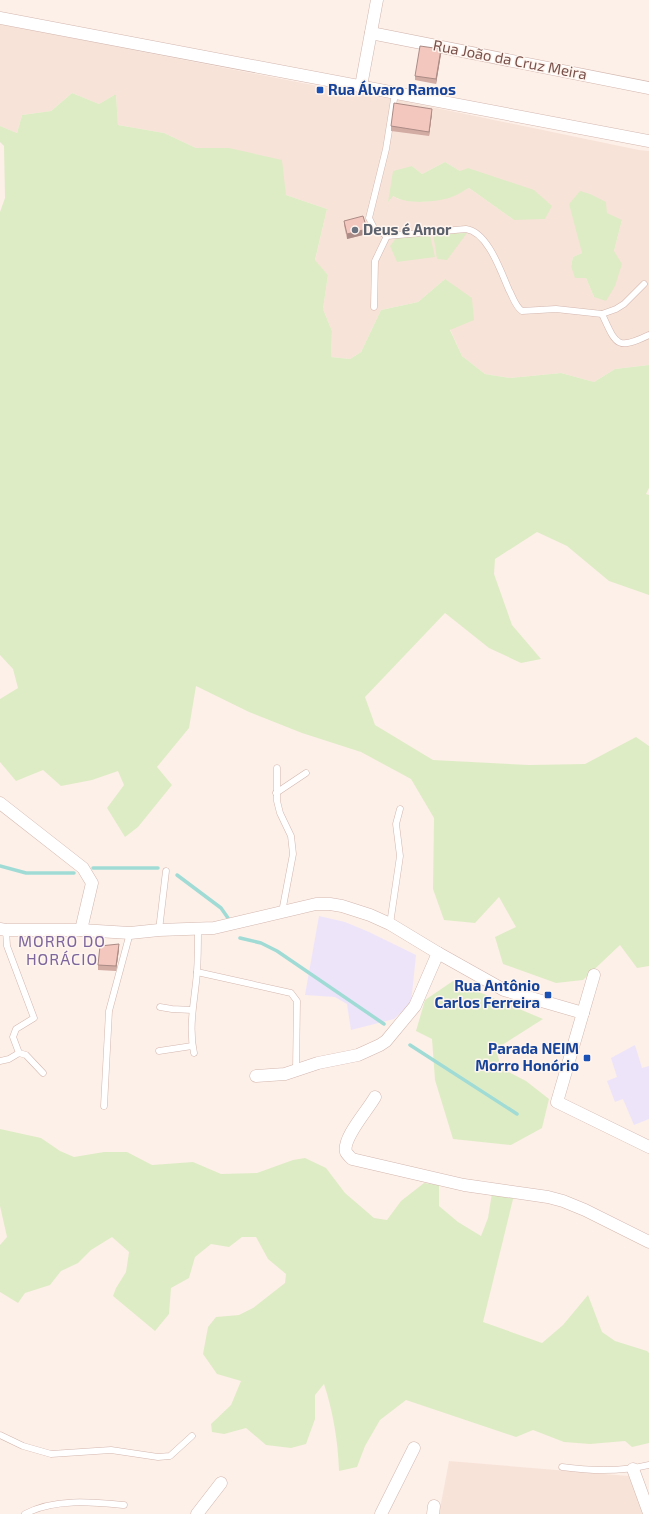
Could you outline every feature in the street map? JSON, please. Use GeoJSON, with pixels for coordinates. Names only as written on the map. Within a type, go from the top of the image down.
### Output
{"type":"FeatureCollection","features":[{"type":"Feature","properties":{"kind":"street"},"geometry":{"type":"LineString","coordinates":[[361,86],[377,0]]}},
{"type":"Feature","properties":{"kind":"street"},"geometry":{"type":"LineString","coordinates":[[0,18],[649,141]]}},
{"type":"Feature","properties":{"kind":"street","name":"Rua João da Cruz Meira"},"geometry":{"type":"LineString","coordinates":[[371,33],[649,88]]}},
{"type":"Feature","properties":{"kind":"street"},"geometry":{"type":"LineString","coordinates":[[0,803],[83,868],[92,883],[81,930]]}},
{"type":"Feature","properties":{"kind":"street"},"geometry":{"type":"LineString","coordinates":[[3,930],[81,930],[130,932],[214,928],[316,904],[330,904],[354,909],[390,924],[504,990],[583,1013]]}},
{"type":"Feature","properties":{"kind":"street"},"geometry":{"type":"LineString","coordinates":[[256,1076],[285,1074],[318,1063],[358,1055],[372,1050],[386,1041],[415,1006],[438,953]]}},
{"type":"Feature","properties":{"kind":"street"},"geometry":{"type":"LineString","coordinates":[[594,975],[557,1102],[649,1147]]}},
{"type":"Feature","properties":{"kind":"street"},"geometry":{"type":"LineString","coordinates":[[376,1097],[346,1143],[346,1152],[352,1159],[464,1185],[548,1197],[563,1201],[585,1210],[649,1242]]}},
{"type":"Feature","properties":{"kind":"street"},"geometry":{"type":"LineString","coordinates":[[381,1514],[414,1448]]}},
{"type":"Feature","properties":{"kind":"street"},"geometry":{"type":"LineString","coordinates":[[633,1469],[649,1513]]}},
{"type":"Feature","properties":{"kind":"street"},"geometry":{"type":"LineString","coordinates":[[197,1514],[221,1483]]}},
{"type":"Feature","properties":{"kind":"lane"},"geometry":{"type":"LineString","coordinates":[[395,93],[386,149],[369,218],[370,223],[374,228],[387,236],[472,229],[483,239],[493,254],[515,303],[522,311],[556,309],[602,314],[624,304],[644,284]]}},
{"type":"Feature","properties":{"kind":"lane"},"geometry":{"type":"LineString","coordinates":[[374,307],[375,261],[387,236]]}},
{"type":"Feature","properties":{"kind":"lane"},"geometry":{"type":"LineString","coordinates":[[602,314],[613,338],[617,342],[624,344],[634,342],[649,335]]}},
{"type":"Feature","properties":{"kind":"lane"},"geometry":{"type":"LineString","coordinates":[[277,768],[276,793],[280,813],[291,836],[293,849],[282,912]]}},
{"type":"Feature","properties":{"kind":"lane"},"geometry":{"type":"LineString","coordinates":[[276,793],[306,773]]}},
{"type":"Feature","properties":{"kind":"lane"},"geometry":{"type":"LineString","coordinates":[[390,924],[400,856],[396,824],[400,809]]}},
{"type":"Feature","properties":{"kind":"lane"},"geometry":{"type":"LineString","coordinates":[[159,930],[166,871]]}},
{"type":"Feature","properties":{"kind":"lane"},"geometry":{"type":"LineString","coordinates":[[194,1053],[192,1046],[192,1010],[197,972],[198,929]]}},
{"type":"Feature","properties":{"kind":"lane"},"geometry":{"type":"LineString","coordinates":[[3,930],[6,946],[34,1018],[16,1029],[13,1037],[20,1053]]}},
{"type":"Feature","properties":{"kind":"lane"},"geometry":{"type":"LineString","coordinates":[[104,1106],[109,1011],[130,932]]}},
{"type":"Feature","properties":{"kind":"lane"},"geometry":{"type":"LineString","coordinates":[[197,972],[291,993],[297,1002],[296,1071]]}},
{"type":"Feature","properties":{"kind":"lane"},"geometry":{"type":"LineString","coordinates":[[160,1007],[192,1010]]}},
{"type":"Feature","properties":{"kind":"lane"},"geometry":{"type":"LineString","coordinates":[[159,1051],[192,1046]]}},
{"type":"Feature","properties":{"kind":"lane"},"geometry":{"type":"LineString","coordinates":[[0,1061],[20,1053],[26,1055],[43,1073]]}},
{"type":"Feature","properties":{"kind":"lane"},"geometry":{"type":"LineString","coordinates":[[0,1435],[23,1446],[51,1454],[111,1450],[158,1457],[170,1456],[192,1436]]}},
{"type":"Feature","properties":{"kind":"lane"},"geometry":{"type":"LineString","coordinates":[[562,1467],[586,1470],[633,1469],[649,1465]]}},
{"type":"Feature","properties":{"kind":"lane"},"geometry":{"type":"LineString","coordinates":[[25,1514],[32,1510],[66,1503],[108,1503],[124,1505]]}},
{"type":"Feature","properties":{"kind":"shaded area"},"geometry":{"type":"Polygon","coordinates":[[[0,24],[359,94],[393,99],[649,151],[649,365],[615,369],[594,382],[561,373],[510,378],[485,374],[462,356],[450,329],[445,279],[418,302],[381,310],[361,352],[350,359],[331,357],[332,331],[323,309],[328,275],[315,261],[327,209],[286,195],[229,148],[196,148],[164,133],[118,125],[116,94],[99,104],[72,93],[51,111],[22,115],[17,133],[0,126],[0,24]],[[445,162],[422,174],[412,166],[393,196],[398,199],[423,202],[451,197],[469,188],[514,220],[460,171],[445,162]],[[622,220],[582,253],[573,257],[571,266],[586,278],[594,297],[614,251],[622,220]]]}},
{"type":"Feature","properties":{"kind":"shaded area"},"geometry":{"type":"Polygon","coordinates":[[[319,916],[345,922],[416,955],[411,1003],[394,1019],[351,1030],[347,1004],[335,997],[305,995],[319,916]]]}},
{"type":"Feature","properties":{"kind":"shaded area"},"geometry":{"type":"Polygon","coordinates":[[[635,1045],[642,1068],[649,1066],[649,1119],[634,1125],[623,1099],[615,1102],[607,1081],[617,1077],[611,1058],[635,1045]]]}},
{"type":"Feature","properties":{"kind":"shaded area"},"geometry":{"type":"Polygon","coordinates":[[[449,1461],[629,1476],[644,1514],[439,1514],[449,1461]]]}},
{"type":"Feature","properties":{"kind":"green space"},"geometry":{"type":"Polygon","coordinates":[[[72,93],[99,104],[116,94],[118,125],[164,133],[196,148],[229,148],[282,160],[286,195],[327,209],[315,260],[328,275],[323,309],[332,331],[331,357],[350,359],[361,352],[381,310],[418,302],[445,279],[472,298],[474,320],[450,330],[462,356],[485,374],[510,378],[561,373],[594,382],[615,369],[649,365],[649,488],[646,494],[649,495],[649,595],[609,581],[567,546],[537,532],[495,559],[494,574],[512,625],[541,659],[521,663],[489,648],[445,613],[365,697],[375,725],[433,760],[529,765],[585,764],[636,737],[649,746],[649,966],[637,968],[620,945],[583,980],[556,983],[503,964],[495,937],[516,927],[499,897],[475,923],[444,920],[433,889],[434,818],[411,779],[361,752],[302,733],[249,712],[196,686],[189,728],[157,767],[172,785],[138,827],[125,837],[107,808],[124,785],[118,771],[92,780],[61,786],[43,770],[16,781],[0,762],[0,699],[18,688],[13,669],[0,655],[0,212],[5,198],[4,146],[0,142],[0,126],[17,133],[22,115],[51,111],[72,93]]]}},
{"type":"Feature","properties":{"kind":"green space"},"geometry":{"type":"Polygon","coordinates":[[[445,162],[460,171],[468,168],[534,190],[552,206],[545,219],[514,220],[469,188],[452,197],[436,201],[413,202],[393,196],[388,202],[393,171],[412,166],[422,174],[445,162]]]}},
{"type":"Feature","properties":{"kind":"green space"},"geometry":{"type":"Polygon","coordinates":[[[580,191],[606,202],[607,213],[622,220],[614,251],[622,264],[615,286],[606,301],[594,297],[586,278],[575,278],[571,266],[573,257],[582,253],[569,204],[580,191]]]}},
{"type":"Feature","properties":{"kind":"green space"},"geometry":{"type":"Polygon","coordinates":[[[467,233],[447,260],[437,259],[433,234],[467,233]]]}},
{"type":"Feature","properties":{"kind":"green space"},"geometry":{"type":"Polygon","coordinates":[[[430,235],[435,257],[397,262],[390,246],[396,238],[430,235]]]}},
{"type":"Feature","properties":{"kind":"green space"},"geometry":{"type":"Polygon","coordinates":[[[453,981],[543,1019],[496,1049],[501,1068],[526,1081],[549,1099],[542,1128],[511,1145],[453,1139],[435,1080],[432,1039],[416,1031],[425,1000],[453,981]]]}},
{"type":"Feature","properties":{"kind":"green space"},"geometry":{"type":"Polygon","coordinates":[[[0,1129],[41,1138],[60,1151],[74,1157],[104,1152],[127,1152],[152,1165],[193,1162],[221,1174],[257,1173],[293,1160],[305,1158],[326,1168],[345,1193],[374,1218],[387,1220],[401,1201],[424,1183],[439,1185],[439,1206],[458,1222],[481,1236],[488,1218],[492,1193],[514,1195],[483,1322],[542,1343],[563,1325],[588,1295],[602,1332],[615,1341],[647,1351],[649,1353],[649,1443],[632,1447],[625,1441],[590,1444],[564,1442],[533,1430],[516,1437],[406,1400],[380,1420],[365,1446],[357,1467],[339,1471],[338,1449],[330,1405],[324,1384],[315,1395],[315,1419],[306,1444],[291,1448],[266,1445],[246,1428],[224,1434],[212,1432],[211,1424],[231,1405],[241,1381],[217,1374],[203,1354],[208,1327],[216,1317],[239,1315],[253,1308],[285,1283],[286,1274],[268,1259],[256,1237],[242,1237],[229,1247],[211,1244],[195,1257],[189,1278],[171,1288],[169,1314],[155,1331],[113,1296],[126,1272],[129,1252],[112,1237],[91,1250],[78,1263],[61,1271],[50,1285],[25,1293],[18,1303],[0,1292],[0,1245],[7,1237],[0,1206],[0,1129]]]}},
{"type":"Feature","properties":{"kind":"building"},"geometry":{"type":"Polygon","coordinates":[[[420,46],[441,49],[436,79],[415,76],[420,46]]]}},
{"type":"Feature","properties":{"kind":"building"},"geometry":{"type":"Polygon","coordinates":[[[394,103],[432,109],[429,132],[391,126],[394,103]]]}},
{"type":"Feature","properties":{"kind":"building","name":"Deus é Amor"},"geometry":{"type":"Polygon","coordinates":[[[363,216],[367,229],[347,234],[344,221],[363,216]]]}},
{"type":"Feature","properties":{"kind":"building"},"geometry":{"type":"Polygon","coordinates":[[[119,944],[116,966],[98,965],[100,946],[119,944]]]}},
{"type":"Feature","properties":{"kind":"waterway"},"geometry":{"type":"LineString","coordinates":[[0,866],[26,873],[74,873]]}},
{"type":"Feature","properties":{"kind":"waterway"},"geometry":{"type":"LineString","coordinates":[[93,868],[158,868]]}},
{"type":"Feature","properties":{"kind":"waterway"},"geometry":{"type":"LineString","coordinates":[[177,875],[221,908],[228,918]]}},
{"type":"Feature","properties":{"kind":"waterway"},"geometry":{"type":"LineString","coordinates":[[240,938],[261,943],[277,951],[384,1024]]}},
{"type":"Feature","properties":{"kind":"waterway"},"geometry":{"type":"LineString","coordinates":[[410,1045],[517,1114]]}},
{"type":"Feature","properties":{"kind":"place","name":"Rua Álvaro Ramos"},"geometry":{"type":"Point","coordinates":[320,90]}},
{"type":"Feature","properties":{"kind":"place","name":"Deus é Amor"},"geometry":{"type":"Point","coordinates":[355,230]}},
{"type":"Feature","properties":{"kind":"place","name":"Rua Antônio Carlos Ferreira"},"geometry":{"type":"Point","coordinates":[548,995]}},
{"type":"Feature","properties":{"kind":"place","name":"Parada NEIM Morro Honório"},"geometry":{"type":"Point","coordinates":[587,1058]}},
{"type":"Feature","properties":{"kind":"district","name":"MORRO DO HORÁCIO"},"geometry":{"type":"Point","coordinates":[62,950]}}]}
